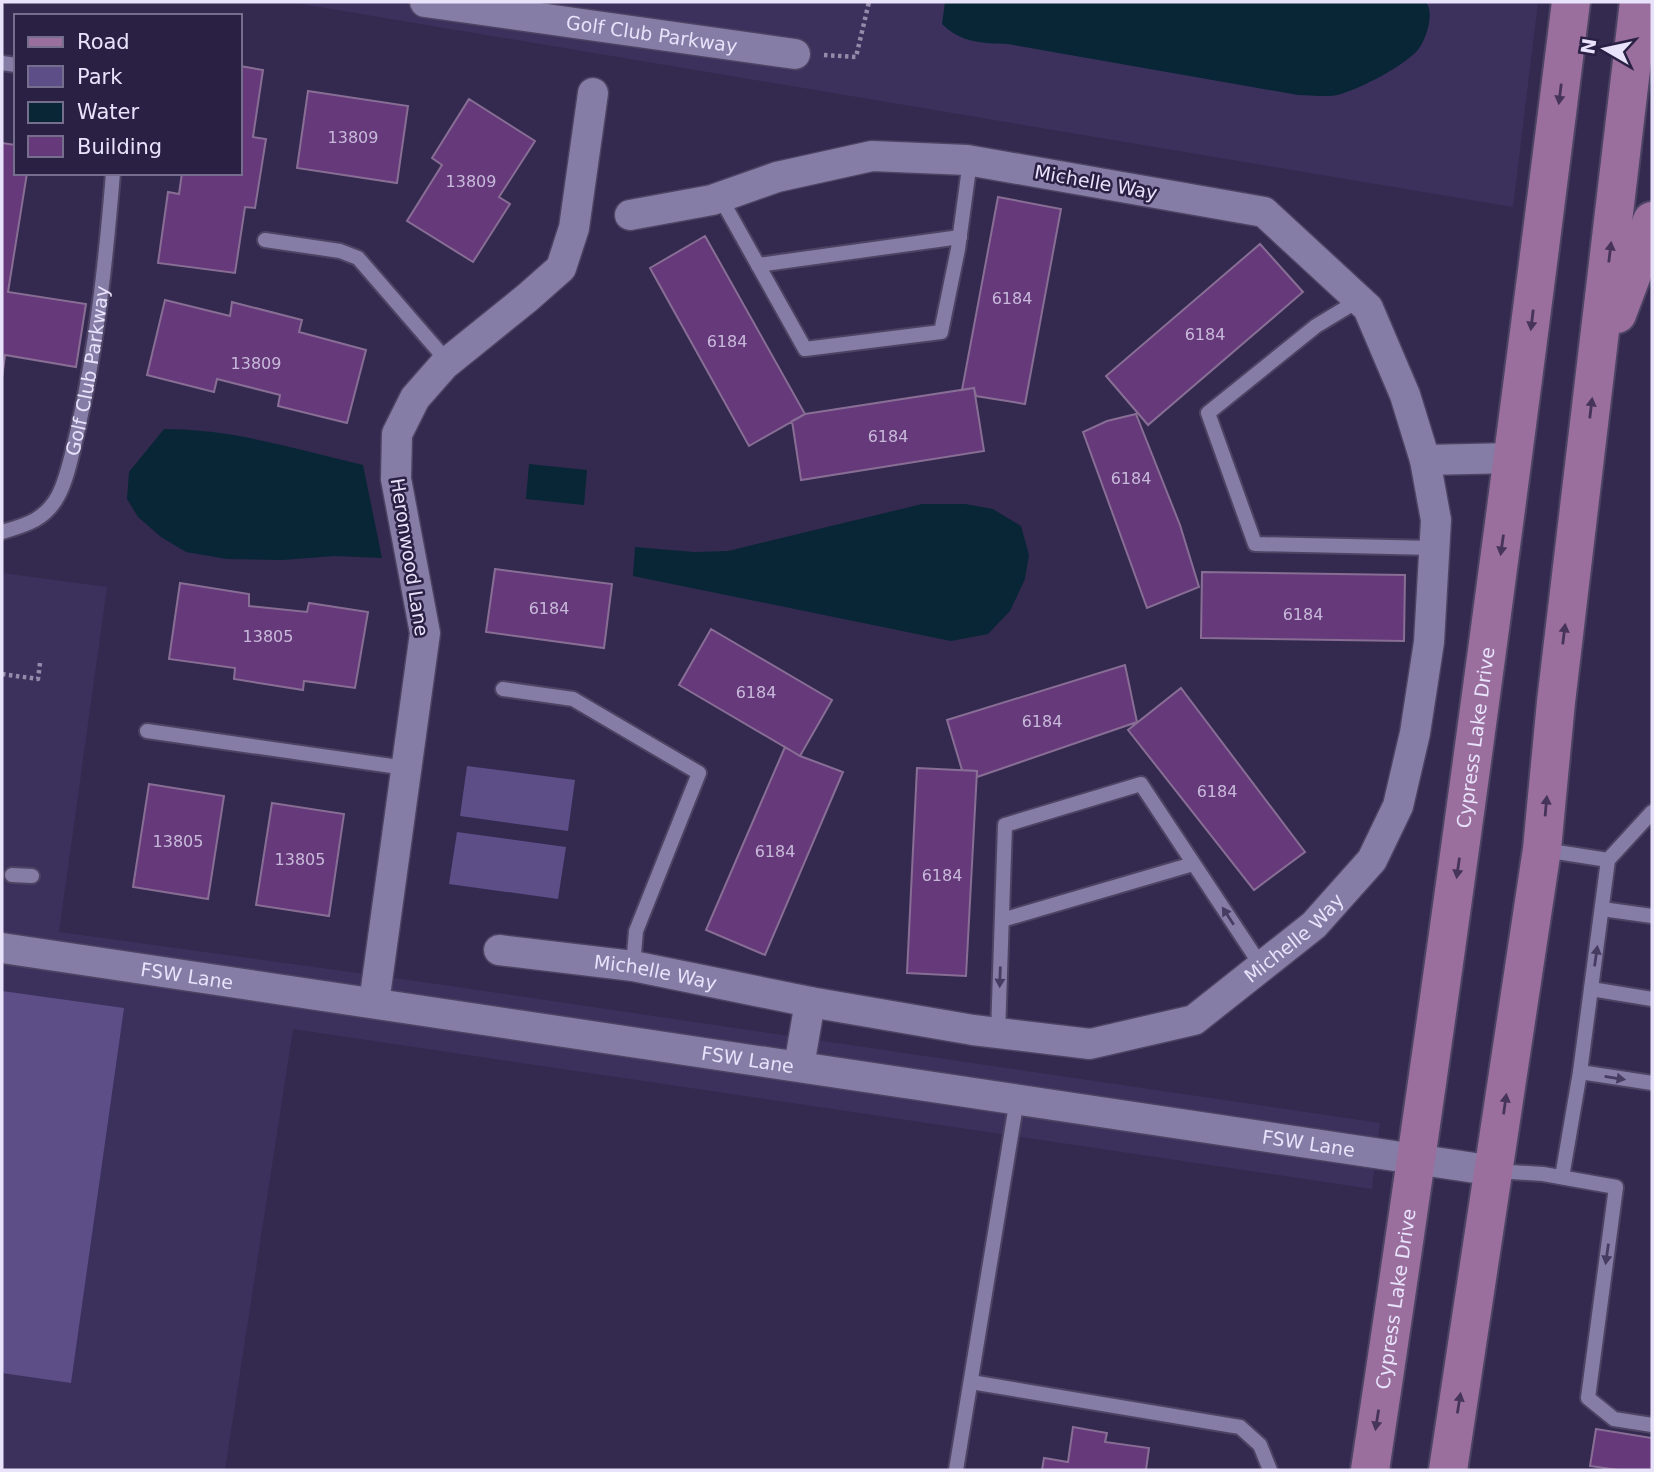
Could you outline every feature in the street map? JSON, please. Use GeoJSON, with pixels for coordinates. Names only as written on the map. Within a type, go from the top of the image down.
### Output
{"type":"FeatureCollection","features":[{"type":"Feature","properties":{"kind":"main road","name":"Cypress Lake Drive"},"geometry":{"type":"LineString","coordinates":[[1370,1470],[1417,1159],[1514,458],[1571,2]]}},
{"type":"Feature","properties":{"kind":"main road"},"geometry":{"type":"LineString","coordinates":[[1448,1470],[1542,849],[1556,702],[1639,2]]}},
{"type":"Feature","properties":{"kind":"main road"},"geometry":{"type":"LineString","coordinates":[[1596,369],[1652,221]]}},
{"type":"Feature","properties":{"kind":"street","name":"Golf Club Parkway"},"geometry":{"type":"LineString","coordinates":[[425,2],[795,54]]}},
{"type":"Feature","properties":{"kind":"street","name":"Heronwood Lane"},"geometry":{"type":"LineString","coordinates":[[374,1003],[425,633],[396,479],[397,434],[415,398],[448,362],[561,268],[574,228],[593,93]]}},
{"type":"Feature","properties":{"kind":"street","name":"Michelle Way"},"geometry":{"type":"LineString","coordinates":[[499,950],[633,966],[810,1002],[998,1033],[1090,1044],[1194,1020],[1314,925],[1372,860],[1398,806],[1415,733],[1429,642],[1436,520],[1425,460],[1405,395],[1368,308],[1265,212],[970,161],[872,156],[777,177],[720,197],[630,215]]}},
{"type":"Feature","properties":{"kind":"street"},"geometry":{"type":"LineString","coordinates":[[1425,460],[1514,458]]}},
{"type":"Feature","properties":{"kind":"street","name":"FSW Lane"},"geometry":{"type":"LineString","coordinates":[[2,948],[1495,1171]]}},
{"type":"Feature","properties":{"kind":"street"},"geometry":{"type":"LineString","coordinates":[[799,1066],[810,1002]]}},
{"type":"Feature","properties":{"kind":"lane"},"geometry":{"type":"LineString","coordinates":[[720,197],[805,349],[941,332],[960,237],[970,161]]}},
{"type":"Feature","properties":{"kind":"lane","name":"Golf Club Parkway"},"geometry":{"type":"LineString","coordinates":[[2,532],[38,520],[59,495],[71,456],[94,348],[113,175]]}},
{"type":"Feature","properties":{"kind":"lane"},"geometry":{"type":"LineString","coordinates":[[758,265],[960,237]]}},
{"type":"Feature","properties":{"kind":"lane"},"geometry":{"type":"LineString","coordinates":[[265,240],[340,251],[358,258],[448,362]]}},
{"type":"Feature","properties":{"kind":"lane"},"geometry":{"type":"LineString","coordinates":[[1359,300],[1316,326],[1208,413],[1255,544],[1434,548]]}},
{"type":"Feature","properties":{"kind":"lane"},"geometry":{"type":"LineString","coordinates":[[503,690],[573,699],[699,773],[636,931],[633,966]]}},
{"type":"Feature","properties":{"kind":"lane"},"geometry":{"type":"LineString","coordinates":[[146,731],[407,768]]}},
{"type":"Feature","properties":{"kind":"lane"},"geometry":{"type":"LineString","coordinates":[[998,1033],[1006,825],[1141,785],[1262,967]]}},
{"type":"Feature","properties":{"kind":"lane"},"geometry":{"type":"LineString","coordinates":[[1562,1177],[1580,1072],[1608,860],[1652,812]]}},
{"type":"Feature","properties":{"kind":"lane"},"geometry":{"type":"LineString","coordinates":[[1636,830],[1652,833]]}},
{"type":"Feature","properties":{"kind":"lane"},"geometry":{"type":"LineString","coordinates":[[1542,849],[1608,860]]}},
{"type":"Feature","properties":{"kind":"lane"},"geometry":{"type":"LineString","coordinates":[[1002,920],[1193,864]]}},
{"type":"Feature","properties":{"kind":"lane"},"geometry":{"type":"LineString","coordinates":[[12,875],[32,876]]}},
{"type":"Feature","properties":{"kind":"lane"},"geometry":{"type":"LineString","coordinates":[[1602,909],[1652,916]]}},
{"type":"Feature","properties":{"kind":"lane"},"geometry":{"type":"LineString","coordinates":[[1591,989],[1652,999]]}},
{"type":"Feature","properties":{"kind":"lane"},"geometry":{"type":"LineString","coordinates":[[1580,1072],[1652,1083]]}},
{"type":"Feature","properties":{"kind":"lane"},"geometry":{"type":"LineString","coordinates":[[956,1470],[1017,1099]]}},
{"type":"Feature","properties":{"kind":"lane"},"geometry":{"type":"LineString","coordinates":[[1495,1171],[1562,1177],[1616,1187],[1588,1398],[1614,1419],[1652,1425]]}},
{"type":"Feature","properties":{"kind":"lane"},"geometry":{"type":"LineString","coordinates":[[971,1382],[1240,1427],[1260,1445],[1270,1470]]}},
{"type":"Feature","properties":{"kind":"path"},"geometry":{"type":"LineString","coordinates":[[795,54],[856,57],[869,2]]}},
{"type":"Feature","properties":{"kind":"path"},"geometry":{"type":"LineString","coordinates":[[2,674],[38,679],[40,663]]}},
{"type":"Feature","properties":{"kind":"shaded area"},"geometry":{"type":"Polygon","coordinates":[[[290,2],[1538,2],[1513,207],[290,2]]]}},
{"type":"Feature","properties":{"kind":"shaded area"},"geometry":{"type":"Polygon","coordinates":[[[2,573],[107,587],[59,932],[409,980],[1380,1123],[1372,1189],[293,1029],[225,1470],[2,1470],[2,573]]]}},
{"type":"Feature","properties":{"kind":"green space"},"geometry":{"type":"Polygon","coordinates":[[[467,766],[575,780],[568,831],[460,816],[467,766]]]}},
{"type":"Feature","properties":{"kind":"green space"},"geometry":{"type":"Polygon","coordinates":[[[457,832],[566,847],[558,899],[449,884],[457,832]]]}},
{"type":"Feature","properties":{"kind":"green space"},"geometry":{"type":"Polygon","coordinates":[[[2,991],[124,1008],[71,1383],[2,1373],[2,991]]]}},
{"type":"Feature","properties":{"kind":"water"},"geometry":{"type":"Polygon","coordinates":[[[945,2],[1426,2],[1430,13],[1423,42],[1409,58],[1360,87],[1336,95],[1320,96],[1298,95],[1008,44],[972,41],[957,35],[942,24],[945,2]]]}},
{"type":"Feature","properties":{"kind":"water"},"geometry":{"type":"Polygon","coordinates":[[[164,429],[239,436],[363,465],[382,558],[335,556],[282,560],[227,559],[186,552],[161,537],[138,517],[127,499],[129,472],[164,429]]]}},
{"type":"Feature","properties":{"kind":"water"},"geometry":{"type":"Polygon","coordinates":[[[529,464],[587,470],[584,505],[526,499],[529,464]]]}},
{"type":"Feature","properties":{"kind":"water"},"geometry":{"type":"Polygon","coordinates":[[[922,504],[965,504],[993,509],[1021,526],[1029,555],[1025,579],[1010,611],[988,634],[951,641],[633,576],[635,547],[694,552],[728,551],[922,504]]]}},
{"type":"Feature","properties":{"kind":"building"},"geometry":{"type":"Polygon","coordinates":[[[242,66],[263,70],[253,137],[266,139],[255,208],[245,207],[235,273],[158,263],[168,192],[179,194],[182,175],[242,175],[242,66]]]}},
{"type":"Feature","properties":{"kind":"building"},"geometry":{"type":"Polygon","coordinates":[[[308,91],[408,106],[397,183],[297,168],[308,91]]]}},
{"type":"Feature","properties":{"kind":"building"},"geometry":{"type":"Polygon","coordinates":[[[469,99],[535,141],[499,197],[510,204],[473,262],[407,221],[442,165],[432,158],[469,99]]]}},
{"type":"Feature","properties":{"kind":"building"},"geometry":{"type":"Polygon","coordinates":[[[2,143],[14,145],[14,175],[27,175],[8,292],[86,304],[76,367],[5,355],[2,378],[2,143]]]}},
{"type":"Feature","properties":{"kind":"building"},"geometry":{"type":"Polygon","coordinates":[[[998,197],[1061,209],[1025,404],[976,396],[974,388],[962,390],[998,197]]]}},
{"type":"Feature","properties":{"kind":"building"},"geometry":{"type":"Polygon","coordinates":[[[705,236],[805,414],[749,446],[650,268],[705,236]]]}},
{"type":"Feature","properties":{"kind":"building"},"geometry":{"type":"Polygon","coordinates":[[[1260,244],[1303,292],[1148,425],[1106,376],[1260,244]]]}},
{"type":"Feature","properties":{"kind":"building"},"geometry":{"type":"Polygon","coordinates":[[[165,300],[230,316],[232,302],[302,320],[299,332],[366,350],[347,423],[278,406],[280,395],[217,379],[214,392],[147,375],[165,300]]]}},
{"type":"Feature","properties":{"kind":"building"},"geometry":{"type":"Polygon","coordinates":[[[974,388],[984,451],[801,480],[792,421],[805,414],[974,388]]]}},
{"type":"Feature","properties":{"kind":"building"},"geometry":{"type":"Polygon","coordinates":[[[1136,414],[1180,525],[1199,587],[1147,608],[1083,432],[1107,421],[1136,414]]]}},
{"type":"Feature","properties":{"kind":"building"},"geometry":{"type":"Polygon","coordinates":[[[495,569],[612,584],[604,648],[486,632],[495,569]]]}},
{"type":"Feature","properties":{"kind":"building"},"geometry":{"type":"Polygon","coordinates":[[[1202,572],[1405,575],[1404,641],[1201,638],[1202,572]]]}},
{"type":"Feature","properties":{"kind":"building"},"geometry":{"type":"Polygon","coordinates":[[[180,583],[249,594],[249,606],[307,612],[309,603],[368,612],[355,688],[304,681],[303,690],[234,679],[235,668],[169,659],[180,583]]]}},
{"type":"Feature","properties":{"kind":"building"},"geometry":{"type":"Polygon","coordinates":[[[711,629],[832,700],[800,756],[679,685],[711,629]]]}},
{"type":"Feature","properties":{"kind":"building"},"geometry":{"type":"Polygon","coordinates":[[[1125,665],[1137,722],[977,777],[977,771],[962,770],[947,720],[1125,665]]]}},
{"type":"Feature","properties":{"kind":"building"},"geometry":{"type":"Polygon","coordinates":[[[1181,688],[1305,852],[1254,890],[1128,730],[1181,688]]]}},
{"type":"Feature","properties":{"kind":"building"},"geometry":{"type":"Polygon","coordinates":[[[785,747],[800,756],[843,772],[765,955],[706,930],[785,747]]]}},
{"type":"Feature","properties":{"kind":"building"},"geometry":{"type":"Polygon","coordinates":[[[917,768],[977,771],[966,976],[907,973],[917,768]]]}},
{"type":"Feature","properties":{"kind":"building"},"geometry":{"type":"Polygon","coordinates":[[[149,784],[224,796],[208,899],[133,887],[149,784]]]}},
{"type":"Feature","properties":{"kind":"building"},"geometry":{"type":"Polygon","coordinates":[[[272,803],[344,814],[329,916],[256,905],[272,803]]]}},
{"type":"Feature","properties":{"kind":"building"},"geometry":{"type":"Polygon","coordinates":[[[1073,1427],[1107,1433],[1105,1442],[1149,1448],[1146,1470],[1042,1470],[1044,1458],[1068,1462],[1073,1427]]]}},
{"type":"Feature","properties":{"kind":"building"},"geometry":{"type":"Polygon","coordinates":[[[1596,1429],[1652,1438],[1652,1470],[1618,1470],[1590,1466],[1596,1429]]]}}]}
